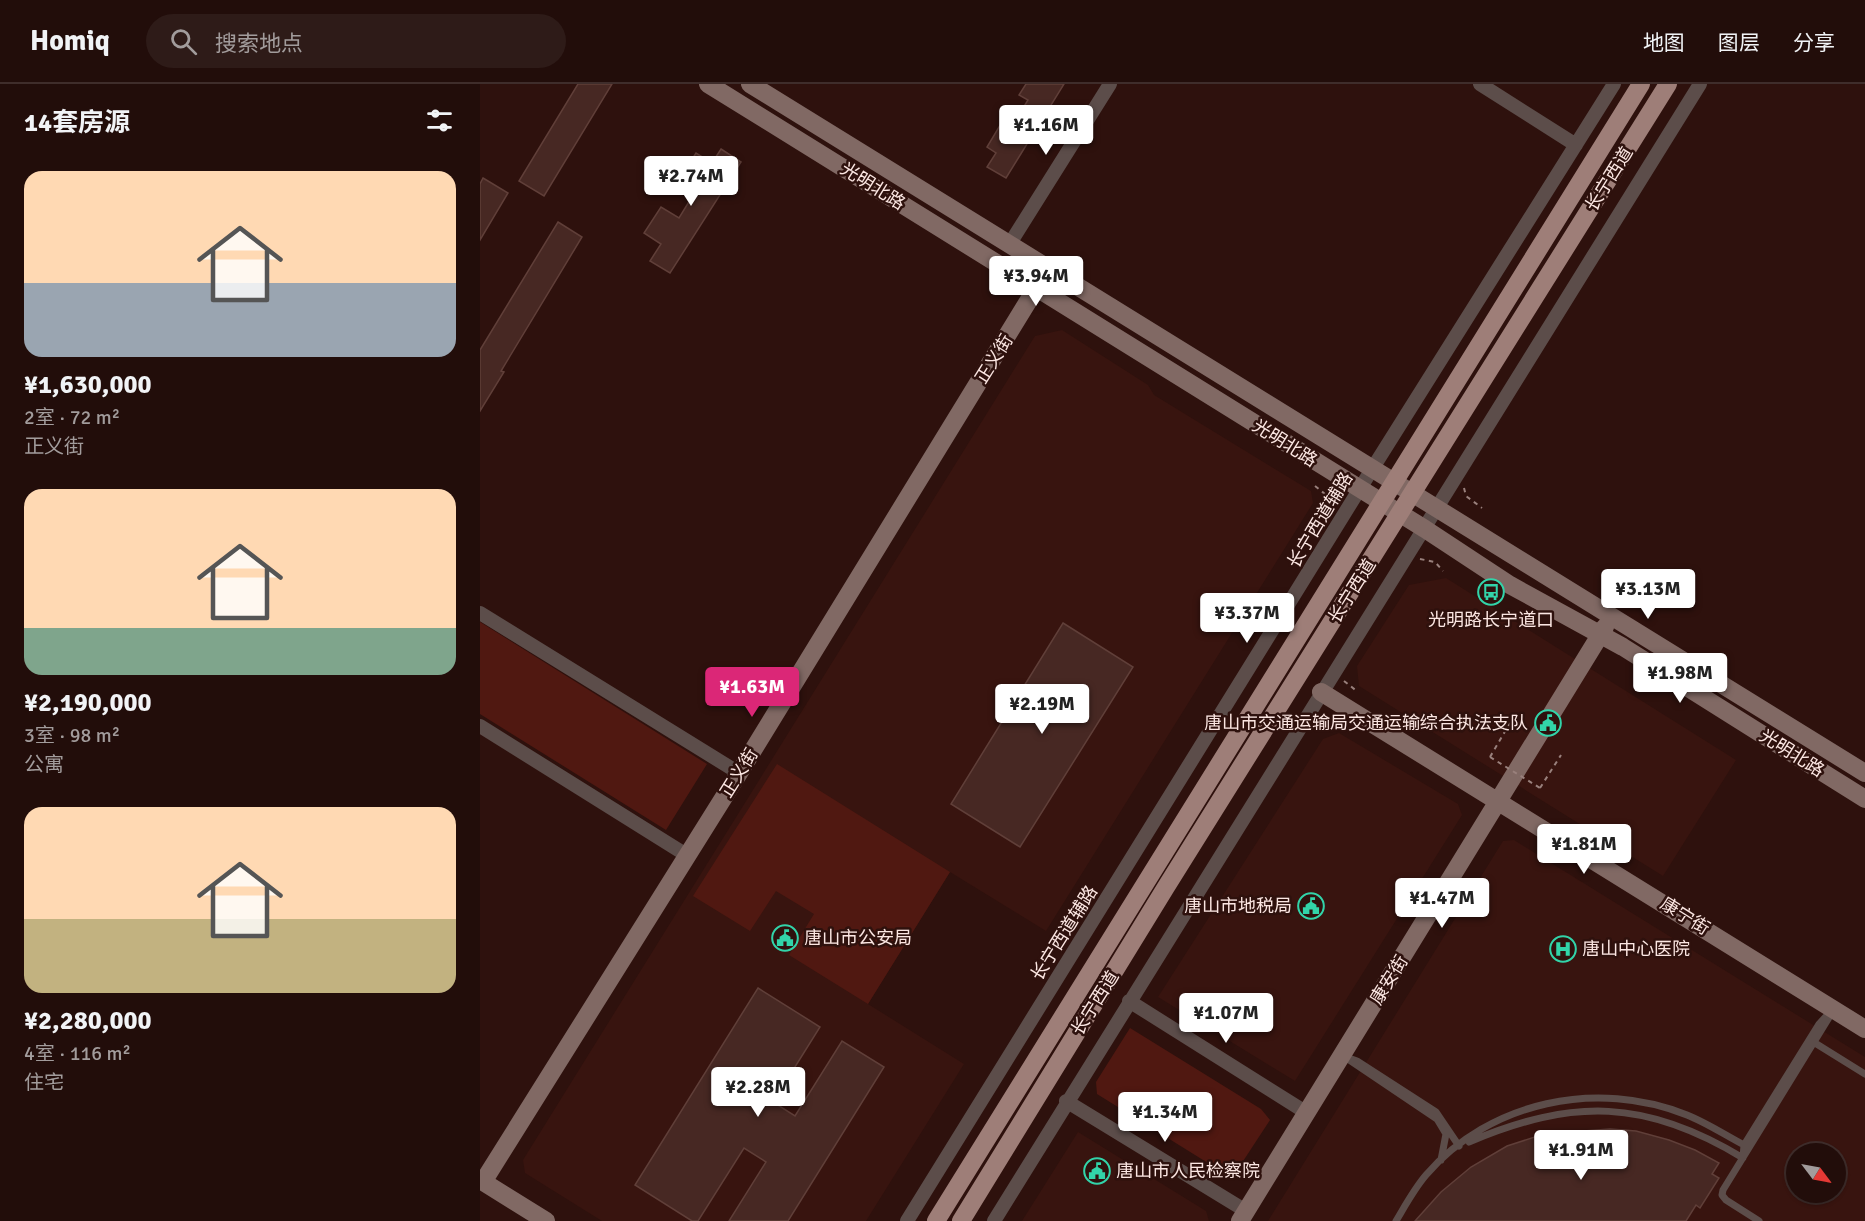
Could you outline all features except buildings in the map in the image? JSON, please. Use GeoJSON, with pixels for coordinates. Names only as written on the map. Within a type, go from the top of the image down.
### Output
{"type":"FeatureCollection","features":[{"type":"Feature","properties":{"kind":"main road","name":"光明北路"},"geometry":{"type":"LineString","coordinates":[[708,84],[1037,287],[1381,504],[1425,529],[1510,585],[1600,636],[1865,799]]}},
{"type":"Feature","properties":{"kind":"main road","name":"光明北路"},"geometry":{"type":"LineString","coordinates":[[750,84],[1048,270],[1374,467],[1437,509],[1865,773]]}},
{"type":"Feature","properties":{"kind":"main road","name":"长宁西道"},"geometry":{"type":"LineString","coordinates":[[936,1221],[1641,84]]}},
{"type":"Feature","properties":{"kind":"main road","name":"长宁西道"},"geometry":{"type":"LineString","coordinates":[[961,1221],[1668,84]]}},
{"type":"Feature","properties":{"kind":"main road","name":"正义街"},"geometry":{"type":"LineString","coordinates":[[481,1181],[688,856],[1048,270]]}},
{"type":"Feature","properties":{"kind":"main road","name":"康安街"},"geometry":{"type":"LineString","coordinates":[[1243,1216],[1500,802],[1612,616]]}},
{"type":"Feature","properties":{"kind":"main road","name":"康宁街"},"geometry":{"type":"LineString","coordinates":[[1321,692],[1865,1029]]}},
{"type":"Feature","properties":{"kind":"main road"},"geometry":{"type":"LineString","coordinates":[[481,1181],[546,1221]]}},
{"type":"Feature","properties":{"kind":"street"},"geometry":{"type":"LineString","coordinates":[[1009,245],[1110,84]]}},
{"type":"Feature","properties":{"kind":"street"},"geometry":{"type":"LineString","coordinates":[[1480,84],[1576,145]]}},
{"type":"Feature","properties":{"kind":"street","name":"长宁西道辅路"},"geometry":{"type":"LineString","coordinates":[[907,1221],[1359,490],[1614,84]]}},
{"type":"Feature","properties":{"kind":"street"},"geometry":{"type":"LineString","coordinates":[[994,1221],[1066,1101],[1425,529],[1700,84]]}},
{"type":"Feature","properties":{"kind":"street"},"geometry":{"type":"LineString","coordinates":[[480,613],[739,773]]}},
{"type":"Feature","properties":{"kind":"street"},"geometry":{"type":"LineString","coordinates":[[480,726],[688,856]]}},
{"type":"Feature","properties":{"kind":"street"},"geometry":{"type":"LineString","coordinates":[[1129,1001],[1307,1113]]}},
{"type":"Feature","properties":{"kind":"street"},"geometry":{"type":"LineString","coordinates":[[1066,1101],[1243,1216]]}},
{"type":"Feature","properties":{"kind":"lane"},"geometry":{"type":"LineString","coordinates":[[1759,1221],[1722,1195],[1815,1043],[1833,1009]]}},
{"type":"Feature","properties":{"kind":"lane"},"geometry":{"type":"LineString","coordinates":[[1743,1158],[1744,1145],[1819,1024],[1833,1009]]}},
{"type":"Feature","properties":{"kind":"lane"},"geometry":{"type":"LineString","coordinates":[[1815,1043],[1865,1074]]}},
{"type":"Feature","properties":{"kind":"lane"},"geometry":{"type":"LineString","coordinates":[[1342,1055],[1357,1061],[1436,1112],[1459,1146]]}},
{"type":"Feature","properties":{"kind":"lane"},"geometry":{"type":"LineString","coordinates":[[1342,1055],[1437,1119],[1446,1134],[1441,1160]]}},
{"type":"Feature","properties":{"kind":"lane"},"geometry":{"type":"LineString","coordinates":[[1396,1221],[1425,1176],[1441,1160],[1494,1120],[1544,1103],[1592,1097],[1665,1108],[1688,1116],[1744,1145]]}},
{"type":"Feature","properties":{"kind":"lane"},"geometry":{"type":"LineString","coordinates":[[1459,1146],[1532,1118],[1589,1110],[1612,1111],[1662,1120],[1719,1143],[1743,1158]]}},
{"type":"Feature","properties":{"kind":"path"},"geometry":{"type":"LineString","coordinates":[[1461,471],[1466,496],[1482,508]]}},
{"type":"Feature","properties":{"kind":"path"},"geometry":{"type":"LineString","coordinates":[[1315,486],[1330,498],[1335,530]]}},
{"type":"Feature","properties":{"kind":"path"},"geometry":{"type":"LineString","coordinates":[[1398,569],[1412,560],[1423,559],[1435,562],[1443,571]]}},
{"type":"Feature","properties":{"kind":"path"},"geometry":{"type":"LineString","coordinates":[[1510,723],[1490,757],[1540,789],[1561,755]]}},
{"type":"Feature","properties":{"kind":"shaded area"},"geometry":{"type":"Polygon","coordinates":[[[1062,330],[1148,385],[1154,395],[1311,491],[1313,503],[1046,931],[950,872],[868,1004],[964,1064],[866,1221],[602,1221],[525,1173],[523,1160],[1035,336],[1062,330]]]}},
{"type":"Feature","properties":{"kind":"shaded area","name":"唐山市交通运输局交通运输综合执法支队"},"geometry":{"type":"Polygon","coordinates":[[[1446,578],[1736,760],[1663,876],[1359,686],[1357,666],[1409,585],[1446,578]]]}},
{"type":"Feature","properties":{"kind":"shaded area"},"geometry":{"type":"Polygon","coordinates":[[[480,622],[707,764],[666,830],[480,714],[480,622]]]}},
{"type":"Feature","properties":{"kind":"shaded area","name":"唐山市地税局"},"geometry":{"type":"Polygon","coordinates":[[[1339,733],[1458,804],[1462,815],[1295,1081],[1158,997],[1323,739],[1339,733]]]}},
{"type":"Feature","properties":{"kind":"shaded area"},"geometry":{"type":"Polygon","coordinates":[[[777,764],[950,872],[868,1004],[789,955],[814,914],[776,891],[750,931],[693,896],[777,764]]]}},
{"type":"Feature","properties":{"kind":"shaded area","name":"唐山中心医院"},"geometry":{"type":"Polygon","coordinates":[[[1514,840],[1865,1057],[1865,1221],[1268,1221],[1503,841],[1514,840]]]}},
{"type":"Feature","properties":{"kind":"shaded area"},"geometry":{"type":"Polygon","coordinates":[[[1130,1028],[1261,1109],[1270,1120],[1232,1178],[1097,1094],[1096,1082],[1130,1028]]]}},
{"type":"Feature","properties":{"kind":"shaded area","name":"唐山市人民检察院"},"geometry":{"type":"Polygon","coordinates":[[[1078,1132],[1206,1211],[1209,1221],[1022,1221],[1078,1132]]]}},
{"type":"Feature","properties":{"kind":"place","name":"光明路长宁道口"},"geometry":{"type":"Point","coordinates":[1491,592]}},
{"type":"Feature","properties":{"kind":"place","name":"唐山市交通运输局交通运输综合执法支队"},"geometry":{"type":"Point","coordinates":[1548,723]}},
{"type":"Feature","properties":{"kind":"place","name":"唐山市地税局"},"geometry":{"type":"Point","coordinates":[1311,906]}},
{"type":"Feature","properties":{"kind":"place","name":"唐山市公安局"},"geometry":{"type":"Point","coordinates":[785,938]}},
{"type":"Feature","properties":{"kind":"place","name":"唐山中心医院"},"geometry":{"type":"Point","coordinates":[1563,949]}},
{"type":"Feature","properties":{"kind":"place","name":"唐山市人民检察院"},"geometry":{"type":"Point","coordinates":[1097,1171]}}]}
